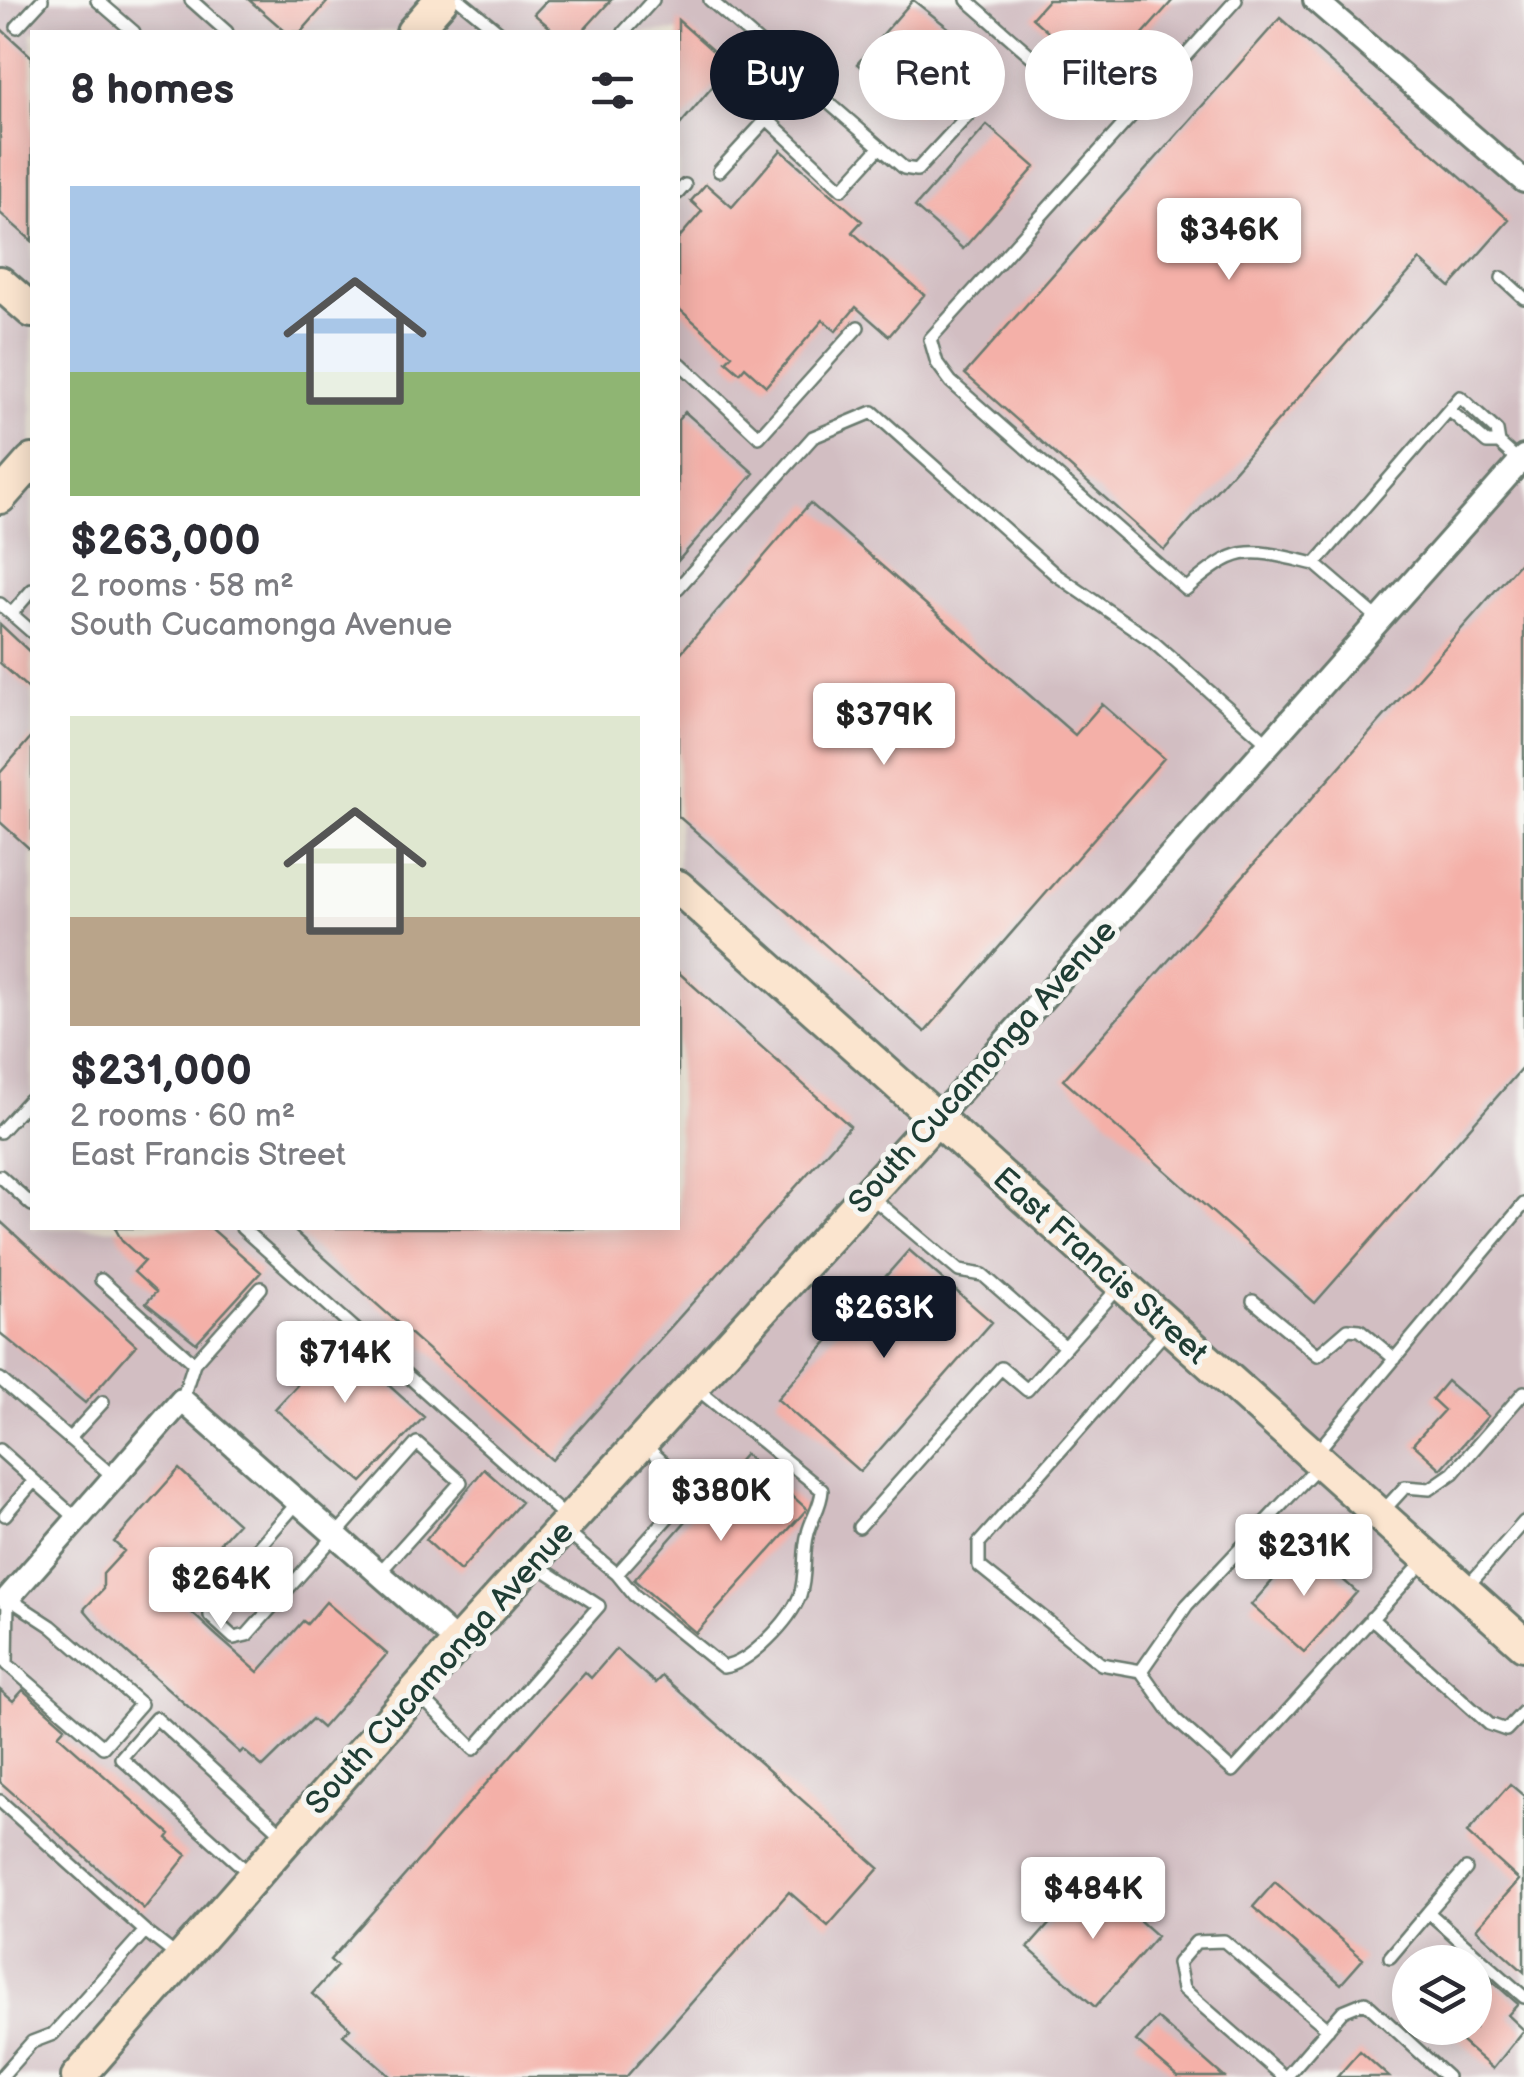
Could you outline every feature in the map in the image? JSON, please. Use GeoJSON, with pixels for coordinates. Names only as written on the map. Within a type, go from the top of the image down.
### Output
{"type":"FeatureCollection","features":[{"type":"Feature","properties":{"kind":"street"},"geometry":{"type":"LineString","coordinates":[[415,30],[442,0]]}},
{"type":"Feature","properties":{"kind":"street"},"geometry":{"type":"LineString","coordinates":[[1315,0],[1524,181]]}},
{"type":"Feature","properties":{"kind":"street"},"geometry":{"type":"LineString","coordinates":[[0,283],[30,310]]}},
{"type":"Feature","properties":{"kind":"street","name":"South Cucamonga Avenue"},"geometry":{"type":"LineString","coordinates":[[78,2077],[458,1643],[937,1118],[1522,460]]}},
{"type":"Feature","properties":{"kind":"street"},"geometry":{"type":"LineString","coordinates":[[0,498],[30,463]]}},
{"type":"Feature","properties":{"kind":"street","name":"East Francis Street"},"geometry":{"type":"LineString","coordinates":[[680,889],[1524,1644]]}},
{"type":"Feature","properties":{"kind":"street"},"geometry":{"type":"LineString","coordinates":[[4,1599],[182,1400],[458,1643]]}},
{"type":"Feature","properties":{"kind":"lane"},"geometry":{"type":"LineString","coordinates":[[17,27],[42,0]]}},
{"type":"Feature","properties":{"kind":"lane"},"geometry":{"type":"LineString","coordinates":[[97,0],[132,30]]}},
{"type":"Feature","properties":{"kind":"lane"},"geometry":{"type":"LineString","coordinates":[[191,0],[225,30]]}},
{"type":"Feature","properties":{"kind":"lane"},"geometry":{"type":"LineString","coordinates":[[460,0],[497,30]]}},
{"type":"Feature","properties":{"kind":"lane"},"geometry":{"type":"LineString","coordinates":[[626,30],[653,0]]}},
{"type":"Feature","properties":{"kind":"lane"},"geometry":{"type":"LineString","coordinates":[[710,0],[745,30]]}},
{"type":"Feature","properties":{"kind":"lane"},"geometry":{"type":"LineString","coordinates":[[967,0],[1025,51]]}},
{"type":"Feature","properties":{"kind":"lane"},"geometry":{"type":"LineString","coordinates":[[1236,0],[930,339],[937,363],[951,382],[1186,588],[1223,558],[1256,550],[1314,564],[1380,620]]}},
{"type":"Feature","properties":{"kind":"lane"},"geometry":{"type":"LineString","coordinates":[[839,112],[904,168],[917,170],[963,120]]}},
{"type":"Feature","properties":{"kind":"lane"},"geometry":{"type":"LineString","coordinates":[[719,171],[766,120]]}},
{"type":"Feature","properties":{"kind":"lane"},"geometry":{"type":"LineString","coordinates":[[768,120],[842,189],[880,147]]}},
{"type":"Feature","properties":{"kind":"lane"},"geometry":{"type":"LineString","coordinates":[[1502,278],[1524,298]]}},
{"type":"Feature","properties":{"kind":"lane"},"geometry":{"type":"LineString","coordinates":[[680,365],[759,437],[858,327]]}},
{"type":"Feature","properties":{"kind":"lane"},"geometry":{"type":"LineString","coordinates":[[1314,564],[1460,397],[1497,431],[1499,442],[1522,460]]}},
{"type":"Feature","properties":{"kind":"lane"},"geometry":{"type":"LineString","coordinates":[[1449,410],[1487,443],[1499,442]]}},
{"type":"Feature","properties":{"kind":"lane"},"geometry":{"type":"LineString","coordinates":[[680,586],[813,438],[872,412],[1055,574],[1152,641],[1269,744]]}},
{"type":"Feature","properties":{"kind":"lane"},"geometry":{"type":"LineString","coordinates":[[12,613],[30,592]]}},
{"type":"Feature","properties":{"kind":"lane"},"geometry":{"type":"LineString","coordinates":[[0,604],[30,630]]}},
{"type":"Feature","properties":{"kind":"lane"},"geometry":{"type":"LineString","coordinates":[[0,1132],[29,1100]]}},
{"type":"Feature","properties":{"kind":"lane"},"geometry":{"type":"LineString","coordinates":[[0,1176],[30,1203]]}},
{"type":"Feature","properties":{"kind":"lane"},"geometry":{"type":"LineString","coordinates":[[868,1194],[959,1271],[983,1275],[1065,1348]]}},
{"type":"Feature","properties":{"kind":"lane"},"geometry":{"type":"LineString","coordinates":[[1141,1671],[1188,1605],[1318,1459],[1394,1359],[1524,1204]]}},
{"type":"Feature","properties":{"kind":"lane"},"geometry":{"type":"LineString","coordinates":[[244,1230],[566,1524],[634,1595],[723,1667],[740,1665],[759,1649],[799,1599],[808,1532],[821,1508],[822,1490],[693,1385]]}},
{"type":"Feature","properties":{"kind":"lane"},"geometry":{"type":"LineString","coordinates":[[102,1280],[194,1363]]}},
{"type":"Feature","properties":{"kind":"lane"},"geometry":{"type":"LineString","coordinates":[[859,1527],[1001,1368],[1027,1390],[1122,1284]]}},
{"type":"Feature","properties":{"kind":"lane"},"geometry":{"type":"LineString","coordinates":[[182,1400],[194,1363],[261,1288]]}},
{"type":"Feature","properties":{"kind":"lane"},"geometry":{"type":"LineString","coordinates":[[1252,1301],[1318,1355],[1348,1330],[1360,1330],[1394,1359]]}},
{"type":"Feature","properties":{"kind":"lane"},"geometry":{"type":"LineString","coordinates":[[1170,1327],[979,1543],[979,1566],[1101,1664],[1141,1671],[1175,1719],[1233,1771],[1427,1557]]}},
{"type":"Feature","properties":{"kind":"lane"},"geometry":{"type":"LineString","coordinates":[[0,1379],[114,1478]]}},
{"type":"Feature","properties":{"kind":"lane"},"geometry":{"type":"LineString","coordinates":[[1380,1515],[1405,1487],[1430,1490],[1453,1474],[1524,1392]]}},
{"type":"Feature","properties":{"kind":"lane"},"geometry":{"type":"LineString","coordinates":[[70,1438],[102,1402]]}},
{"type":"Feature","properties":{"kind":"lane"},"geometry":{"type":"LineString","coordinates":[[618,1574],[692,1489],[641,1442]]}},
{"type":"Feature","properties":{"kind":"lane"},"geometry":{"type":"LineString","coordinates":[[298,1502],[210,1602],[210,1616],[234,1638],[247,1635],[417,1443],[461,1482],[379,1573]]}},
{"type":"Feature","properties":{"kind":"lane"},"geometry":{"type":"LineString","coordinates":[[0,1450],[77,1519]]}},
{"type":"Feature","properties":{"kind":"lane"},"geometry":{"type":"LineString","coordinates":[[5,1516],[34,1481]]}},
{"type":"Feature","properties":{"kind":"lane"},"geometry":{"type":"LineString","coordinates":[[1464,1590],[1524,1522]]}},
{"type":"Feature","properties":{"kind":"lane"},"geometry":{"type":"LineString","coordinates":[[415,1692],[474,1749],[598,1606],[532,1562]]}},
{"type":"Feature","properties":{"kind":"lane"},"geometry":{"type":"LineString","coordinates":[[4,1599],[51,1626],[141,1704],[103,1748],[7,1664],[4,1599]]}},
{"type":"Feature","properties":{"kind":"lane"},"geometry":{"type":"LineString","coordinates":[[1371,1618],[1489,1724],[1506,1730],[1524,1711]]}},
{"type":"Feature","properties":{"kind":"lane"},"geometry":{"type":"LineString","coordinates":[[254,1877],[121,1758],[156,1718],[287,1838]]}},
{"type":"Feature","properties":{"kind":"lane"},"geometry":{"type":"LineString","coordinates":[[0,1801],[181,1959]]}},
{"type":"Feature","properties":{"kind":"lane"},"geometry":{"type":"LineString","coordinates":[[1390,1956],[1466,1869]]}},
{"type":"Feature","properties":{"kind":"lane"},"geometry":{"type":"LineString","coordinates":[[1428,1912],[1524,1997]]}},
{"type":"Feature","properties":{"kind":"lane"},"geometry":{"type":"LineString","coordinates":[[4,2073],[32,2042],[53,2034],[146,1931]]}},
{"type":"Feature","properties":{"kind":"lane"},"geometry":{"type":"LineString","coordinates":[[1328,2029],[1224,1941],[1196,1942],[1178,1963],[1183,1989],[1285,2077],[1328,2029],[1343,2011],[1365,2002],[1446,2077]]}},
{"type":"Feature","properties":{"kind":"shaded area"},"geometry":{"type":"Polygon","coordinates":[[[0,0],[1524,0],[1524,2077],[0,2077],[0,0]]]}},
{"type":"Feature","properties":{"kind":"building"},"geometry":{"type":"Polygon","coordinates":[[[249,0],[329,0],[303,30],[284,30],[249,0]]]}},
{"type":"Feature","properties":{"kind":"building"},"geometry":{"type":"Polygon","coordinates":[[[547,0],[611,0],[584,30],[553,30],[534,14],[547,0]]]}},
{"type":"Feature","properties":{"kind":"building"},"geometry":{"type":"Polygon","coordinates":[[[913,0],[951,30],[887,30],[913,0]]]}},
{"type":"Feature","properties":{"kind":"building"},"geometry":{"type":"Polygon","coordinates":[[[1048,0],[1173,0],[1146,30],[1046,30],[1032,18],[1048,0]]]}},
{"type":"Feature","properties":{"kind":"building"},"geometry":{"type":"Polygon","coordinates":[[[1280,18],[1509,220],[1450,287],[1420,260],[1164,550],[965,374],[1280,18]]]}},
{"type":"Feature","properties":{"kind":"building"},"geometry":{"type":"Polygon","coordinates":[[[678,20],[710,48],[710,89],[680,125],[678,20]]]}},
{"type":"Feature","properties":{"kind":"building"},"geometry":{"type":"Polygon","coordinates":[[[0,28],[30,55],[30,239],[0,213],[0,28]]]}},
{"type":"Feature","properties":{"kind":"building"},"geometry":{"type":"Polygon","coordinates":[[[987,125],[1035,167],[963,249],[915,207],[987,125]]]}},
{"type":"Feature","properties":{"kind":"building"},"geometry":{"type":"Polygon","coordinates":[[[781,150],[862,221],[852,232],[924,295],[889,336],[856,307],[836,331],[823,320],[766,386],[745,367],[740,373],[726,361],[732,355],[680,310],[680,237],[702,211],[691,201],[706,184],[732,207],[781,150]]]}},
{"type":"Feature","properties":{"kind":"building"},"geometry":{"type":"Polygon","coordinates":[[[685,412],[754,473],[680,559],[680,418],[685,412]]]}},
{"type":"Feature","properties":{"kind":"building"},"geometry":{"type":"Polygon","coordinates":[[[810,503],[1075,735],[1102,704],[1164,758],[925,1032],[680,818],[680,654],[810,503]]]}},
{"type":"Feature","properties":{"kind":"building"},"geometry":{"type":"Polygon","coordinates":[[[1524,558],[1524,1066],[1315,1303],[1063,1080],[1524,558]]]}},
{"type":"Feature","properties":{"kind":"building"},"geometry":{"type":"Polygon","coordinates":[[[0,624],[30,652],[30,690],[0,663],[0,624]]]}},
{"type":"Feature","properties":{"kind":"building"},"geometry":{"type":"Polygon","coordinates":[[[30,738],[30,849],[0,822],[0,773],[30,738]]]}},
{"type":"Feature","properties":{"kind":"building"},"geometry":{"type":"Polygon","coordinates":[[[680,974],[850,1126],[552,1460],[293,1230],[680,1230],[680,974]]]}},
{"type":"Feature","properties":{"kind":"building"},"geometry":{"type":"Polygon","coordinates":[[[0,1221],[136,1345],[85,1403],[0,1333],[0,1221]]]}},
{"type":"Feature","properties":{"kind":"building"},"geometry":{"type":"Polygon","coordinates":[[[116,1230],[213,1230],[261,1272],[196,1343],[146,1303],[156,1292],[134,1272],[144,1261],[116,1230]]]}},
{"type":"Feature","properties":{"kind":"building"},"geometry":{"type":"Polygon","coordinates":[[[909,1250],[992,1322],[860,1472],[777,1399],[909,1250]]]}},
{"type":"Feature","properties":{"kind":"building"},"geometry":{"type":"Polygon","coordinates":[[[323,1326],[424,1417],[362,1482],[275,1409],[297,1385],[282,1372],[323,1326]]]}},
{"type":"Feature","properties":{"kind":"building"},"geometry":{"type":"Polygon","coordinates":[[[1447,1381],[1488,1416],[1441,1469],[1413,1444],[1444,1410],[1432,1399],[1447,1381]]]}},
{"type":"Feature","properties":{"kind":"building"},"geometry":{"type":"Polygon","coordinates":[[[745,1454],[807,1509],[696,1633],[634,1580],[745,1454]]]}},
{"type":"Feature","properties":{"kind":"building"},"geometry":{"type":"Polygon","coordinates":[[[179,1469],[238,1523],[219,1544],[223,1548],[177,1599],[217,1636],[258,1672],[303,1621],[307,1624],[326,1602],[387,1654],[322,1728],[312,1719],[263,1767],[243,1750],[240,1753],[100,1628],[84,1609],[103,1589],[103,1574],[124,1551],[114,1542],[179,1469]]]}},
{"type":"Feature","properties":{"kind":"building"},"geometry":{"type":"Polygon","coordinates":[[[484,1469],[521,1502],[460,1571],[426,1540],[484,1469]]]}},
{"type":"Feature","properties":{"kind":"building"},"geometry":{"type":"Polygon","coordinates":[[[1304,1545],[1357,1592],[1304,1652],[1251,1605],[1304,1545]]]}},
{"type":"Feature","properties":{"kind":"building"},"geometry":{"type":"Polygon","coordinates":[[[616,1649],[655,1683],[662,1676],[879,1868],[828,1926],[789,1892],[626,2077],[391,2077],[343,2035],[350,2028],[312,1994],[337,1966],[330,1960],[585,1672],[591,1678],[616,1649]]]}},
{"type":"Feature","properties":{"kind":"building"},"geometry":{"type":"Polygon","coordinates":[[[0,1690],[13,1701],[23,1690],[65,1727],[58,1735],[170,1834],[167,1838],[187,1855],[144,1909],[0,1782],[0,1690]]]}},
{"type":"Feature","properties":{"kind":"building"},"geometry":{"type":"Polygon","coordinates":[[[1510,1784],[1524,1796],[1524,1972],[1476,1929],[1519,1880],[1467,1833],[1510,1784]]]}},
{"type":"Feature","properties":{"kind":"building"},"geometry":{"type":"Polygon","coordinates":[[[1091,1877],[1157,1936],[1095,2007],[1028,1948],[1091,1877]]]}},
{"type":"Feature","properties":{"kind":"building"},"geometry":{"type":"Polygon","coordinates":[[[1275,1882],[1363,1959],[1341,1984],[1253,1907],[1275,1882]]]}},
{"type":"Feature","properties":{"kind":"building"},"geometry":{"type":"Polygon","coordinates":[[[1492,1981],[1518,2004],[1508,2015],[1524,2030],[1493,2069],[1465,2045],[1492,2045],[1492,1981]]]}},
{"type":"Feature","properties":{"kind":"building"},"geometry":{"type":"Polygon","coordinates":[[[1157,2018],[1224,2077],[1178,2077],[1136,2041],[1157,2018]]]}},
{"type":"Feature","properties":{"kind":"building"},"geometry":{"type":"Polygon","coordinates":[[[1360,2051],[1389,2077],[1337,2077],[1360,2051]]]}}]}
